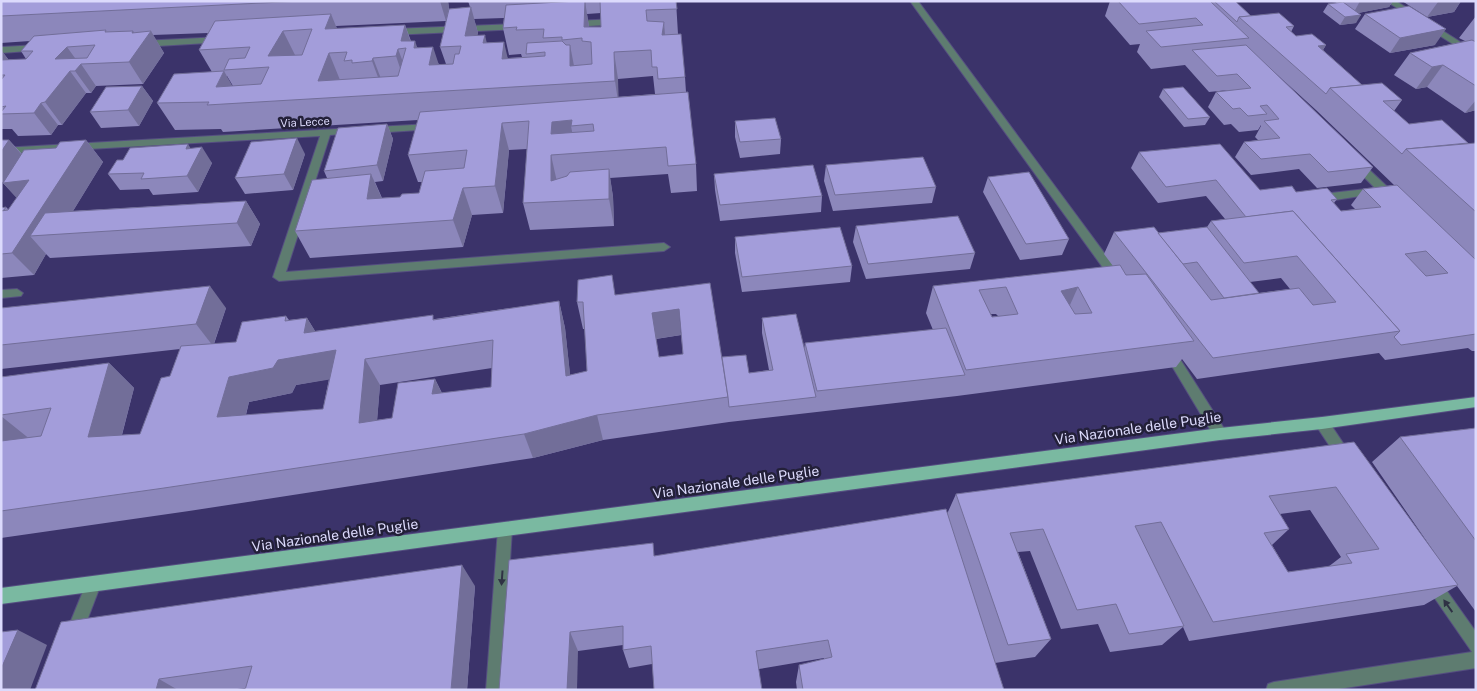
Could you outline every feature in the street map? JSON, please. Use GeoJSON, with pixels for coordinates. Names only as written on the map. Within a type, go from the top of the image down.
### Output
{"type":"FeatureCollection","features":[{"type":"Feature","properties":{"kind":"main road","name":"Via Nazionale delle Puglie"},"geometry":{"type":"LineString","coordinates":[[1,596],[1220,434],[1322,423],[1476,402]]}},
{"type":"Feature","properties":{"kind":"street"},"geometry":{"type":"LineString","coordinates":[[914,1],[1122,286]]}},
{"type":"Feature","properties":{"kind":"street"},"geometry":{"type":"LineString","coordinates":[[1390,1],[1476,56]]}},
{"type":"Feature","properties":{"kind":"street"},"geometry":{"type":"LineString","coordinates":[[566,24],[626,22]]}},
{"type":"Feature","properties":{"kind":"street"},"geometry":{"type":"LineString","coordinates":[[378,33],[526,26]]}},
{"type":"Feature","properties":{"kind":"street"},"geometry":{"type":"LineString","coordinates":[[130,44],[229,40]]}},
{"type":"Feature","properties":{"kind":"street"},"geometry":{"type":"LineString","coordinates":[[1,50],[51,48]]}},
{"type":"Feature","properties":{"kind":"street","name":"Via Lecce"},"geometry":{"type":"LineString","coordinates":[[1,151],[444,126]]}},
{"type":"Feature","properties":{"kind":"street"},"geometry":{"type":"LineString","coordinates":[[326,133],[279,277],[664,247]]}},
{"type":"Feature","properties":{"kind":"street"},"geometry":{"type":"LineString","coordinates":[[1349,156],[1398,203]]}},
{"type":"Feature","properties":{"kind":"street"},"geometry":{"type":"LineString","coordinates":[[1322,198],[1384,190]]}},
{"type":"Feature","properties":{"kind":"street"},"geometry":{"type":"LineString","coordinates":[[1,294],[18,293]]}},
{"type":"Feature","properties":{"kind":"street"},"geometry":{"type":"LineString","coordinates":[[1161,340],[1178,363],[1220,434]]}},
{"type":"Feature","properties":{"kind":"street"},"geometry":{"type":"LineString","coordinates":[[1322,423],[1355,471]]}},
{"type":"Feature","properties":{"kind":"street"},"geometry":{"type":"LineString","coordinates":[[494,690],[505,529]]}},
{"type":"Feature","properties":{"kind":"street"},"geometry":{"type":"LineString","coordinates":[[1426,574],[1476,646]]}},
{"type":"Feature","properties":{"kind":"street"},"geometry":{"type":"LineString","coordinates":[[69,646],[93,584]]}},
{"type":"Feature","properties":{"kind":"street"},"geometry":{"type":"LineString","coordinates":[[1274,690],[1476,660]]}},
{"type":"Feature","properties":{"kind":"building"},"geometry":{"type":"Polygon","coordinates":[[[1,1],[302,1],[1,16],[1,1]]]}},
{"type":"Feature","properties":{"kind":"building"},"geometry":{"type":"Polygon","coordinates":[[[585,1],[584,27],[601,27],[600,1],[676,1],[677,9],[646,10],[647,21],[664,22],[662,35],[681,34],[685,77],[658,79],[657,67],[652,67],[651,50],[614,52],[615,81],[207,105],[209,102],[157,103],[174,74],[224,71],[216,87],[261,84],[269,67],[224,70],[229,59],[245,58],[250,47],[199,50],[215,21],[331,14],[325,29],[405,25],[401,41],[415,41],[414,48],[433,47],[429,65],[453,64],[455,54],[459,54],[461,46],[440,47],[449,9],[471,7],[465,36],[485,35],[483,43],[504,42],[502,59],[545,56],[545,52],[526,54],[527,43],[562,41],[566,45],[570,45],[570,66],[592,64],[591,42],[582,41],[582,38],[562,40],[562,37],[543,38],[544,29],[516,30],[517,27],[503,28],[506,5],[585,1]],[[312,29],[283,31],[268,56],[302,55],[312,29]],[[406,48],[398,49],[396,56],[373,58],[372,61],[352,63],[352,60],[344,61],[347,52],[329,53],[318,81],[398,76],[406,48]]]}},
{"type":"Feature","properties":{"kind":"building"},"geometry":{"type":"Polygon","coordinates":[[[1118,1],[1210,1],[1249,38],[1161,47],[1146,31],[1203,25],[1196,18],[1139,24],[1118,1]]]}},
{"type":"Feature","properties":{"kind":"building"},"geometry":{"type":"Polygon","coordinates":[[[1214,1],[1235,1],[1251,16],[1239,17],[1237,22],[1214,1]]]}},
{"type":"Feature","properties":{"kind":"building"},"geometry":{"type":"Polygon","coordinates":[[[1343,2],[1361,15],[1345,17],[1328,4],[1343,2]]]}},
{"type":"Feature","properties":{"kind":"building"},"geometry":{"type":"Polygon","coordinates":[[[1409,6],[1446,29],[1400,38],[1365,14],[1409,6]]]}},
{"type":"Feature","properties":{"kind":"building"},"geometry":{"type":"Polygon","coordinates":[[[1279,13],[1294,26],[1286,27],[1296,36],[1312,34],[1326,45],[1318,46],[1362,85],[1330,88],[1326,94],[1239,17],[1279,13]]]}},
{"type":"Feature","properties":{"kind":"building"},"geometry":{"type":"Polygon","coordinates":[[[106,30],[105,32],[133,31],[132,33],[151,31],[129,62],[81,64],[75,71],[70,71],[34,113],[1,114],[6,106],[1,107],[1,80],[5,75],[1,75],[1,60],[26,59],[33,51],[21,51],[34,36],[106,30]],[[95,45],[67,47],[55,59],[87,58],[95,45]]]}},
{"type":"Feature","properties":{"kind":"building"},"geometry":{"type":"Polygon","coordinates":[[[1472,40],[1476,42],[1476,86],[1443,65],[1432,67],[1410,53],[1472,40]]]}},
{"type":"Feature","properties":{"kind":"building"},"geometry":{"type":"Polygon","coordinates":[[[1246,45],[1373,167],[1328,172],[1310,154],[1261,159],[1244,142],[1280,138],[1264,121],[1279,119],[1267,105],[1260,106],[1267,114],[1248,116],[1240,108],[1233,109],[1216,92],[1251,88],[1237,74],[1217,76],[1192,50],[1246,45]]]}},
{"type":"Feature","properties":{"kind":"building"},"geometry":{"type":"Polygon","coordinates":[[[1382,83],[1402,100],[1383,101],[1409,124],[1442,120],[1468,143],[1406,149],[1402,154],[1330,88],[1382,83]]]}},
{"type":"Feature","properties":{"kind":"building"},"geometry":{"type":"Polygon","coordinates":[[[142,86],[128,110],[90,112],[106,87],[142,86]]]}},
{"type":"Feature","properties":{"kind":"building"},"geometry":{"type":"Polygon","coordinates":[[[1183,87],[1210,117],[1188,119],[1163,89],[1183,87]]]}},
{"type":"Feature","properties":{"kind":"building"},"geometry":{"type":"Polygon","coordinates":[[[688,92],[696,164],[668,166],[666,147],[551,155],[551,181],[567,176],[570,172],[609,169],[609,199],[523,203],[529,121],[502,123],[495,186],[463,188],[453,220],[295,231],[312,180],[371,174],[367,199],[400,197],[402,194],[419,193],[425,171],[464,168],[467,150],[408,155],[420,112],[688,92]],[[572,120],[552,122],[551,134],[594,131],[593,124],[571,126],[572,120]]]}},
{"type":"Feature","properties":{"kind":"building"},"geometry":{"type":"Polygon","coordinates":[[[775,118],[781,139],[740,142],[735,121],[775,118]]]}},
{"type":"Feature","properties":{"kind":"building"},"geometry":{"type":"Polygon","coordinates":[[[387,124],[377,165],[324,171],[338,128],[387,124]]]}},
{"type":"Feature","properties":{"kind":"building"},"geometry":{"type":"Polygon","coordinates":[[[297,138],[284,174],[235,178],[251,142],[297,138]]]}},
{"type":"Feature","properties":{"kind":"building"},"geometry":{"type":"Polygon","coordinates":[[[1,140],[9,140],[1,152],[1,140]]]}},
{"type":"Feature","properties":{"kind":"building"},"geometry":{"type":"Polygon","coordinates":[[[86,140],[12,253],[1,254],[1,211],[8,210],[29,180],[3,183],[24,150],[56,148],[60,142],[86,140]]]}},
{"type":"Feature","properties":{"kind":"building"},"geometry":{"type":"Polygon","coordinates":[[[1476,143],[1476,212],[1406,149],[1476,143]]]}},
{"type":"Feature","properties":{"kind":"building"},"geometry":{"type":"Polygon","coordinates":[[[188,144],[186,149],[202,147],[187,176],[141,179],[144,173],[108,174],[117,160],[123,160],[130,148],[188,144]]]}},
{"type":"Feature","properties":{"kind":"building"},"geometry":{"type":"Polygon","coordinates":[[[1220,144],[1260,190],[1292,186],[1296,192],[1327,188],[1337,199],[1331,200],[1341,211],[1381,207],[1363,189],[1397,185],[1476,260],[1476,334],[1401,345],[1394,337],[1400,331],[1293,211],[1246,217],[1216,180],[1166,187],[1139,152],[1220,144]],[[1426,251],[1405,254],[1426,276],[1448,273],[1426,251]]]}},
{"type":"Feature","properties":{"kind":"building"},"geometry":{"type":"Polygon","coordinates":[[[923,157],[936,187],[835,195],[826,165],[923,157]]]}},
{"type":"Feature","properties":{"kind":"building"},"geometry":{"type":"Polygon","coordinates":[[[813,165],[822,196],[720,205],[714,174],[813,165]]]}},
{"type":"Feature","properties":{"kind":"building"},"geometry":{"type":"Polygon","coordinates":[[[1029,172],[1069,239],[1026,244],[988,177],[1029,172]]]}},
{"type":"Feature","properties":{"kind":"building"},"geometry":{"type":"Polygon","coordinates":[[[246,201],[237,223],[30,236],[45,213],[246,201]]]}},
{"type":"Feature","properties":{"kind":"building"},"geometry":{"type":"Polygon","coordinates":[[[1293,211],[1400,331],[1213,358],[1114,232],[1154,227],[1211,300],[1299,288],[1313,305],[1336,302],[1297,256],[1244,263],[1211,221],[1293,211]]]}},
{"type":"Feature","properties":{"kind":"building"},"geometry":{"type":"Polygon","coordinates":[[[958,216],[975,253],[868,264],[856,226],[958,216]]]}},
{"type":"Feature","properties":{"kind":"building"},"geometry":{"type":"Polygon","coordinates":[[[840,227],[852,266],[742,277],[735,237],[840,227]]]}},
{"type":"Feature","properties":{"kind":"building"},"geometry":{"type":"Polygon","coordinates":[[[1207,227],[1259,293],[1224,298],[1197,262],[1183,264],[1158,233],[1207,227]]]}},
{"type":"Feature","properties":{"kind":"building"},"geometry":{"type":"Polygon","coordinates":[[[1120,265],[1126,275],[1146,274],[1194,341],[966,370],[933,286],[1120,265]],[[1006,287],[979,290],[992,317],[1018,314],[1006,287]],[[1078,287],[1061,291],[1075,314],[1092,313],[1078,287]]]}},
{"type":"Feature","properties":{"kind":"building"},"geometry":{"type":"Polygon","coordinates":[[[612,275],[615,295],[710,283],[728,397],[597,415],[524,434],[1,511],[1,441],[41,436],[51,408],[1,415],[1,377],[109,363],[88,437],[140,434],[161,378],[170,376],[181,346],[236,342],[242,322],[286,316],[285,321],[307,318],[304,333],[433,315],[433,320],[559,301],[566,376],[587,371],[583,302],[577,302],[578,280],[612,275]],[[679,309],[652,313],[659,357],[683,354],[679,309]],[[493,340],[365,359],[359,423],[392,418],[398,383],[435,379],[432,394],[491,387],[493,340]],[[336,350],[278,360],[273,368],[229,377],[217,417],[323,409],[336,350]]]}},
{"type":"Feature","properties":{"kind":"building"},"geometry":{"type":"Polygon","coordinates":[[[210,286],[196,324],[1,345],[1,308],[210,286]]]}},
{"type":"Feature","properties":{"kind":"building"},"geometry":{"type":"Polygon","coordinates":[[[796,314],[816,397],[729,407],[722,357],[746,355],[749,373],[773,370],[762,318],[796,314]]]}},
{"type":"Feature","properties":{"kind":"building"},"geometry":{"type":"Polygon","coordinates":[[[946,328],[965,375],[817,391],[805,343],[946,328]]]}},
{"type":"Feature","properties":{"kind":"building"},"geometry":{"type":"Polygon","coordinates":[[[1476,428],[1476,541],[1400,437],[1476,428]]]}},
{"type":"Feature","properties":{"kind":"building"},"geometry":{"type":"Polygon","coordinates":[[[1354,442],[1458,585],[1213,622],[1161,522],[1135,526],[1184,626],[1129,634],[1116,604],[1077,610],[1043,529],[1010,533],[1051,639],[1008,645],[956,494],[1354,442]],[[1336,487],[1269,496],[1289,529],[1264,533],[1288,572],[1352,563],[1346,554],[1379,549],[1336,487]]]}},
{"type":"Feature","properties":{"kind":"building"},"geometry":{"type":"Polygon","coordinates":[[[946,509],[1004,690],[803,690],[799,665],[832,657],[828,640],[756,651],[762,690],[654,690],[651,646],[623,650],[623,626],[570,632],[567,690],[499,690],[509,560],[653,543],[654,556],[946,509]]]}},
{"type":"Feature","properties":{"kind":"building"},"geometry":{"type":"Polygon","coordinates":[[[462,565],[451,690],[245,690],[252,666],[159,679],[156,690],[35,690],[61,622],[462,565]]]}},
{"type":"Feature","properties":{"kind":"building"},"geometry":{"type":"Polygon","coordinates":[[[18,630],[1,669],[1,632],[18,630]]]}}]}
